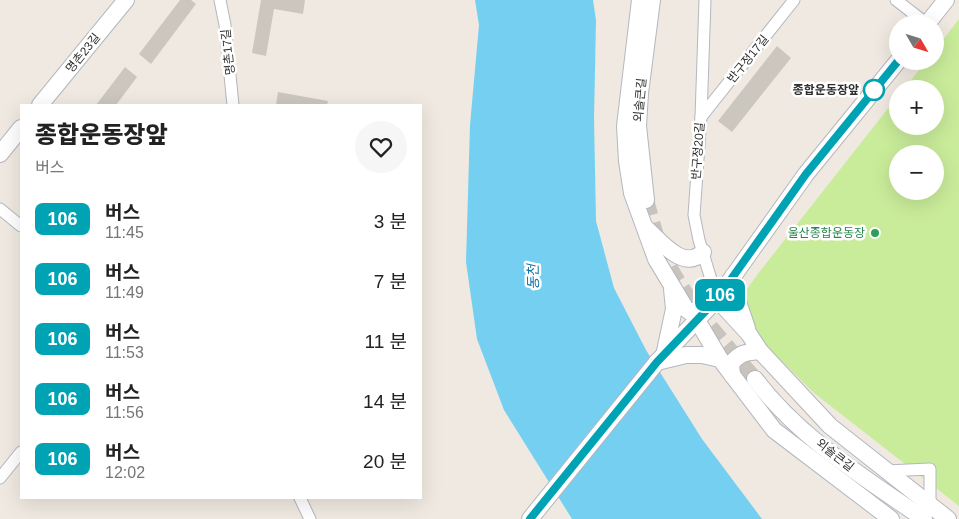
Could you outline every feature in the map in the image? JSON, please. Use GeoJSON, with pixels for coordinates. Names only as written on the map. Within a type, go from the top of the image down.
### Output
{"type":"FeatureCollection","features":[{"type":"Feature","properties":{"kind":"main road","name":"명촌23길"},"geometry":{"type":"LineString","coordinates":[[41,104],[126,0]]}},
{"type":"Feature","properties":{"kind":"main road"},"geometry":{"type":"LineString","coordinates":[[640,0],[625,126],[627,161],[632,193],[656,260],[686,309],[690,312],[694,311],[717,299]]}},
{"type":"Feature","properties":{"kind":"main road","name":"외솔큰길"},"geometry":{"type":"LineString","coordinates":[[646,200],[638,126],[640,93],[652,0]]}},
{"type":"Feature","properties":{"kind":"main road"},"geometry":{"type":"LineString","coordinates":[[934,15],[946,0]]}},
{"type":"Feature","properties":{"kind":"main road"},"geometry":{"type":"LineString","coordinates":[[530,519],[660,359],[717,299],[806,174],[891,70]]}},
{"type":"Feature","properties":{"kind":"main road"},"geometry":{"type":"LineString","coordinates":[[0,154],[20,129]]}},
{"type":"Feature","properties":{"kind":"main road"},"geometry":{"type":"LineString","coordinates":[[642,224],[680,256],[691,259],[698,257],[703,252]]}},
{"type":"Feature","properties":{"kind":"main road"},"geometry":{"type":"LineString","coordinates":[[733,276],[736,296],[749,334]]}},
{"type":"Feature","properties":{"kind":"main road"},"geometry":{"type":"LineString","coordinates":[[660,359],[670,333],[674,309],[672,284]]}},
{"type":"Feature","properties":{"kind":"main road"},"geometry":{"type":"LineString","coordinates":[[717,299],[749,334],[760,351],[830,426],[886,471],[927,512],[948,519]]}},
{"type":"Feature","properties":{"kind":"main road"},"geometry":{"type":"LineString","coordinates":[[696,320],[720,359],[774,430],[891,519]]}},
{"type":"Feature","properties":{"kind":"main road"},"geometry":{"type":"LineString","coordinates":[[732,375],[731,364],[737,357],[745,352],[760,351]]}},
{"type":"Feature","properties":{"kind":"main road"},"geometry":{"type":"LineString","coordinates":[[660,359],[686,355],[702,355],[720,359]]}},
{"type":"Feature","properties":{"kind":"main road","name":"외솔큰길"},"geometry":{"type":"LineString","coordinates":[[755,379],[767,395],[832,454],[927,512]]}},
{"type":"Feature","properties":{"kind":"street","name":"명촌17길"},"geometry":{"type":"LineString","coordinates":[[220,0],[225,25],[233,104]]}},
{"type":"Feature","properties":{"kind":"street","name":"반구정20길"},"geometry":{"type":"LineString","coordinates":[[705,0],[701,117],[694,215],[717,299]]}},
{"type":"Feature","properties":{"kind":"street","name":"반구정17길"},"geometry":{"type":"LineString","coordinates":[[701,117],[794,0]]}},
{"type":"Feature","properties":{"kind":"street"},"geometry":{"type":"LineString","coordinates":[[896,0],[915,15]]}},
{"type":"Feature","properties":{"kind":"street"},"geometry":{"type":"LineString","coordinates":[[0,209],[20,225]]}},
{"type":"Feature","properties":{"kind":"street"},"geometry":{"type":"LineString","coordinates":[[0,478],[20,453]]}},
{"type":"Feature","properties":{"kind":"street"},"geometry":{"type":"LineString","coordinates":[[886,471],[930,469],[927,512]]}},
{"type":"Feature","properties":{"kind":"street"},"geometry":{"type":"LineString","coordinates":[[300,499],[310,519]]}},
{"type":"Feature","properties":{"kind":"green space","name":"울산종합운동장"},"geometry":{"type":"Polygon","coordinates":[[[959,19],[959,506],[814,393],[767,347],[754,329],[744,303],[745,292],[757,275],[889,107],[889,135],[944,135],[944,80],[911,80],[919,70],[944,70],[944,38],[959,19]]]}},
{"type":"Feature","properties":{"kind":"water","name":"동천"},"geometry":{"type":"Polygon","coordinates":[[[475,0],[593,0],[596,20],[594,119],[596,221],[614,288],[646,350],[702,439],[762,519],[572,519],[504,410],[477,339],[466,262],[470,125],[479,25],[475,0]]]}},
{"type":"Feature","properties":{"kind":"building"},"geometry":{"type":"Polygon","coordinates":[[[180,0],[191,0],[196,4],[151,64],[139,54],[180,0]]]}},
{"type":"Feature","properties":{"kind":"building"},"geometry":{"type":"Polygon","coordinates":[[[261,0],[305,0],[303,14],[274,9],[266,56],[252,53],[261,0]]]}},
{"type":"Feature","properties":{"kind":"building"},"geometry":{"type":"Polygon","coordinates":[[[777,46],[791,58],[732,132],[718,121],[777,46]]]}},
{"type":"Feature","properties":{"kind":"building"},"geometry":{"type":"Polygon","coordinates":[[[125,67],[137,77],[117,104],[97,104],[125,67]]]}},
{"type":"Feature","properties":{"kind":"building"},"geometry":{"type":"Polygon","coordinates":[[[278,92],[328,101],[327,104],[276,104],[278,92]]]}},
{"type":"Feature","properties":{"kind":"tunnel"},"geometry":{"type":"LineString","coordinates":[[646,200],[662,252],[681,287],[704,319],[755,379]]}},
{"type":"Feature","properties":{"kind":"bus line","name":"106"},"geometry":{"type":"LineString","coordinates":[[530,519],[657,362],[717,299],[806,174],[891,70]]}},
{"type":"Feature","properties":{"kind":"place","name":"종합운동장앞"},"geometry":{"type":"Point","coordinates":[874,90]}},
{"type":"Feature","properties":{"kind":"place","name":"울산종합운동장"},"geometry":{"type":"Point","coordinates":[875,233]}}]}
